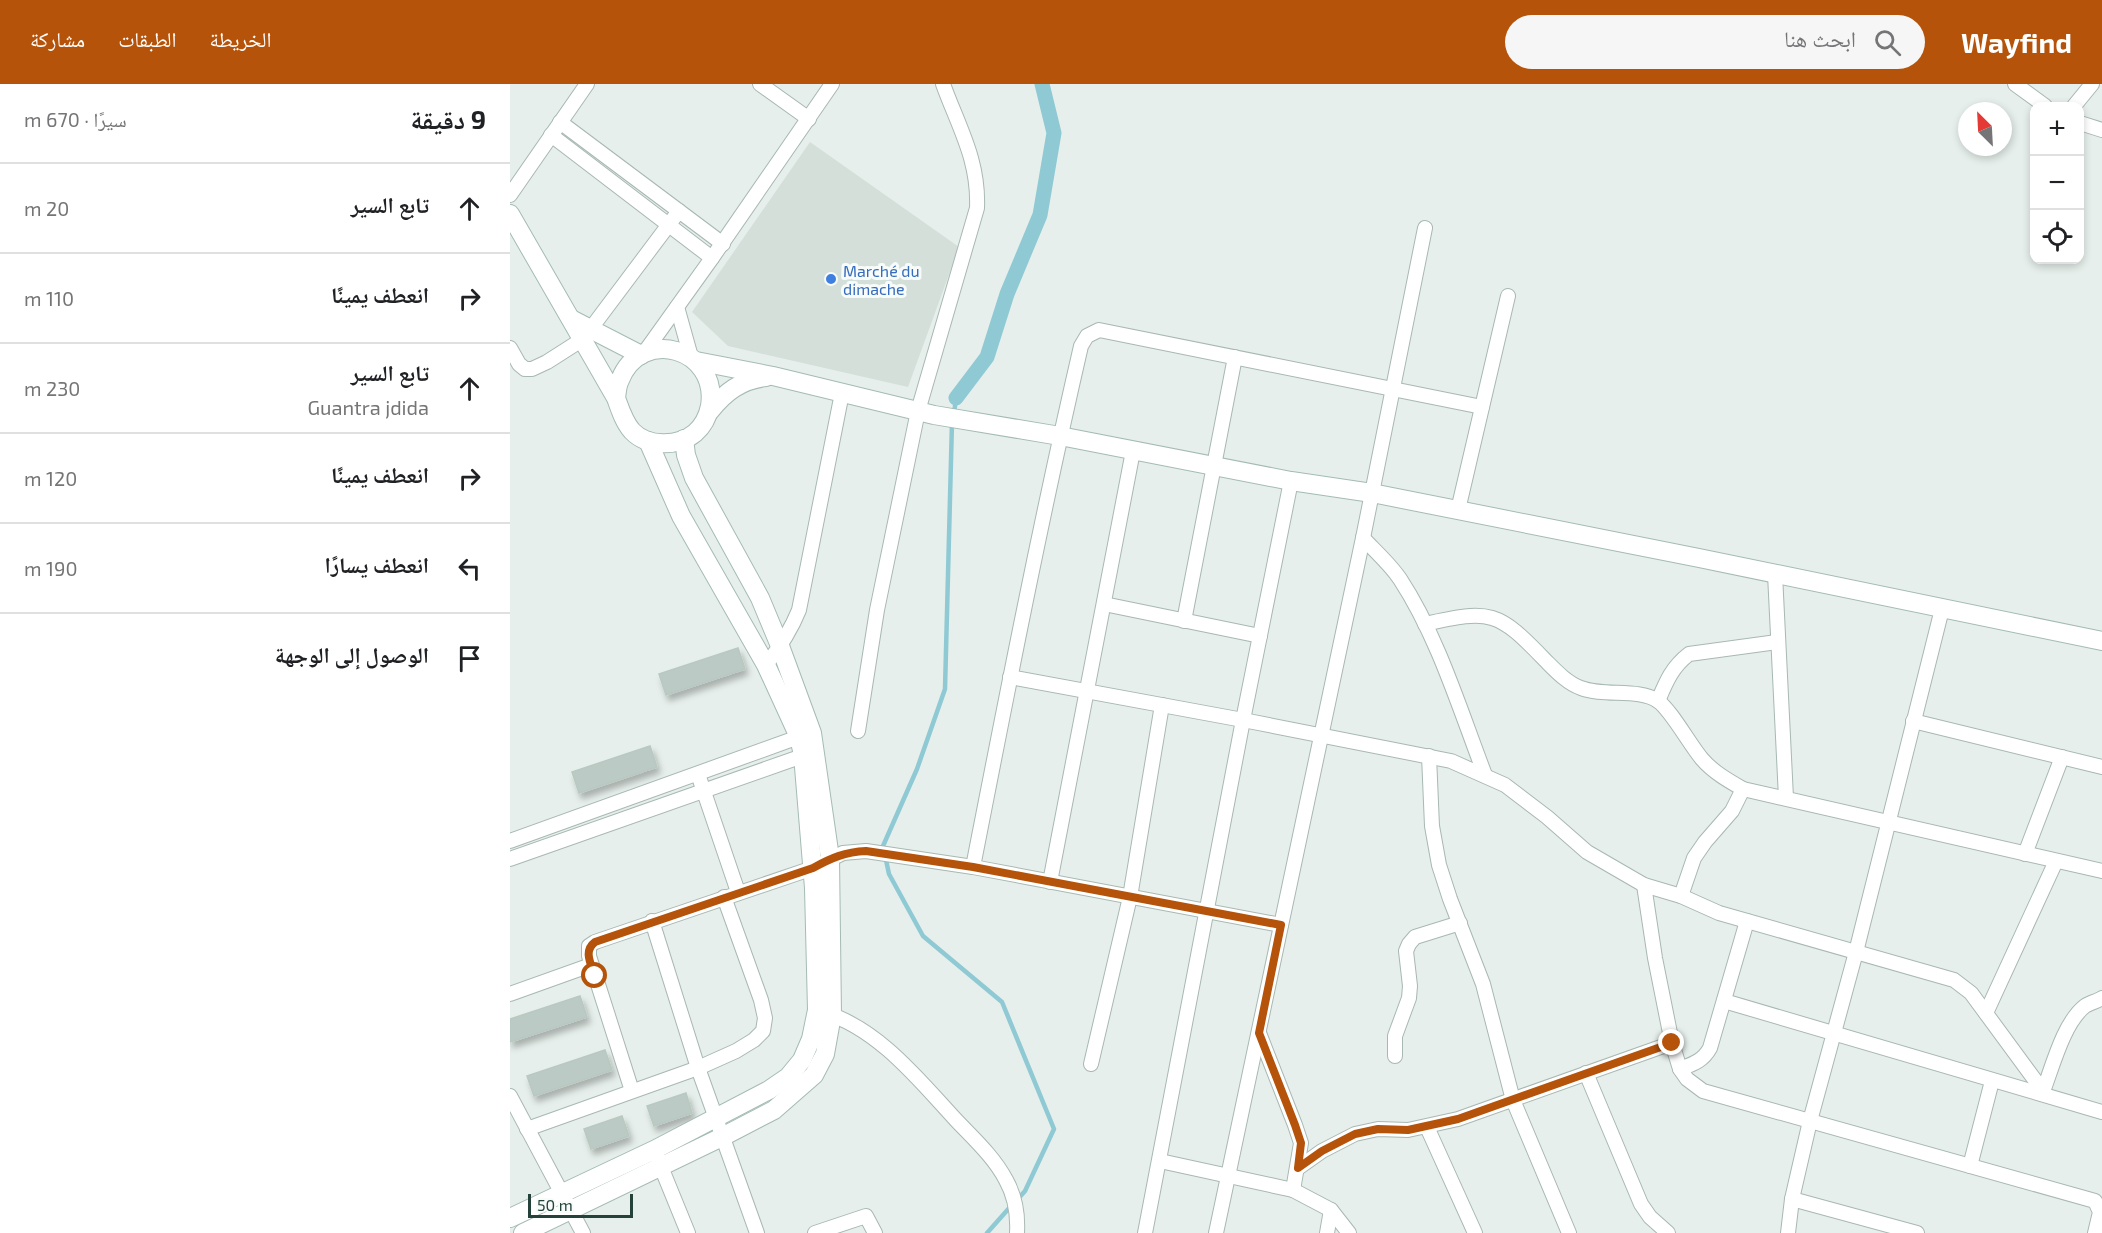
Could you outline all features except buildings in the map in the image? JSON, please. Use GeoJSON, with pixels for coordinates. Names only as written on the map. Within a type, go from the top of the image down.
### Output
{"type":"FeatureCollection","features":[{"type":"Feature","properties":{"kind":"main road"},"geometry":{"type":"LineString","coordinates":[[510,214],[571,319],[587,334],[623,417],[632,432],[648,441],[666,444],[684,439],[695,433],[720,397],[754,378],[773,376]]}},
{"type":"Feature","properties":{"kind":"main road"},"geometry":{"type":"LineString","coordinates":[[587,334],[642,354]]}},
{"type":"Feature","properties":{"kind":"main road"},"geometry":{"type":"LineString","coordinates":[[616,398],[619,381],[627,366],[642,354],[660,349],[676,350],[694,359],[926,413],[1060,436],[1292,482],[1372,493],[2102,641]]}},
{"type":"Feature","properties":{"kind":"main road"},"geometry":{"type":"LineString","coordinates":[[694,359],[708,376],[712,394],[709,413]]}},
{"type":"Feature","properties":{"kind":"main road"},"geometry":{"type":"LineString","coordinates":[[510,1218],[562,1193],[722,1137],[774,1110],[814,1075],[825,1054],[830,858],[807,744],[780,646],[760,598],[694,478],[686,455],[684,439]]}},
{"type":"Feature","properties":{"kind":"main road"},"geometry":{"type":"LineString","coordinates":[[523,1233],[571,1210],[658,1158],[716,1119],[788,1077],[802,1060],[825,1013],[813,868],[807,744],[766,665],[681,516],[648,441]]}},
{"type":"Feature","properties":{"kind":"street"},"geometry":{"type":"LineString","coordinates":[[510,195],[587,84]]}},
{"type":"Feature","properties":{"kind":"street"},"geometry":{"type":"LineString","coordinates":[[760,84],[809,119]]}},
{"type":"Feature","properties":{"kind":"street"},"geometry":{"type":"LineString","coordinates":[[642,354],[723,244],[832,84]]}},
{"type":"Feature","properties":{"kind":"street"},"geometry":{"type":"LineString","coordinates":[[858,731],[877,610],[976,208],[977,178],[973,160],[943,84]]}},
{"type":"Feature","properties":{"kind":"street"},"geometry":{"type":"LineString","coordinates":[[2015,84],[2040,102]]}},
{"type":"Feature","properties":{"kind":"street"},"geometry":{"type":"LineString","coordinates":[[2077,102],[2092,84]]}},
{"type":"Feature","properties":{"kind":"street"},"geometry":{"type":"LineString","coordinates":[[560,122],[723,244]]}},
{"type":"Feature","properties":{"kind":"street"},"geometry":{"type":"LineString","coordinates":[[2084,125],[2102,130]]}},
{"type":"Feature","properties":{"kind":"street"},"geometry":{"type":"LineString","coordinates":[[551,135],[712,258]]}},
{"type":"Feature","properties":{"kind":"street"},"geometry":{"type":"LineString","coordinates":[[574,153],[584,140]]}},
{"type":"Feature","properties":{"kind":"street"},"geometry":{"type":"LineString","coordinates":[[510,348],[519,364],[525,369],[532,369],[547,362],[587,334],[679,211]]}},
{"type":"Feature","properties":{"kind":"street"},"geometry":{"type":"LineString","coordinates":[[684,237],[694,223]]}},
{"type":"Feature","properties":{"kind":"street"},"geometry":{"type":"LineString","coordinates":[[1216,1233],[1363,538],[1425,228]]}},
{"type":"Feature","properties":{"kind":"street"},"geometry":{"type":"LineString","coordinates":[[1458,510],[1508,296]]}},
{"type":"Feature","properties":{"kind":"street"},"geometry":{"type":"LineString","coordinates":[[677,307],[694,359]]}},
{"type":"Feature","properties":{"kind":"street"},"geometry":{"type":"LineString","coordinates":[[973,867],[1060,436],[1081,346],[1087,336],[1099,330],[1482,407]]}},
{"type":"Feature","properties":{"kind":"street"},"geometry":{"type":"LineString","coordinates":[[1184,621],[1234,357]]}},
{"type":"Feature","properties":{"kind":"street"},"geometry":{"type":"LineString","coordinates":[[766,665],[792,626],[803,592],[842,393]]}},
{"type":"Feature","properties":{"kind":"street"},"geometry":{"type":"LineString","coordinates":[[1050,882],[1133,451]]}},
{"type":"Feature","properties":{"kind":"street"},"geometry":{"type":"LineString","coordinates":[[1145,1233],[1206,911],[1292,482]]}},
{"type":"Feature","properties":{"kind":"street"},"geometry":{"type":"LineString","coordinates":[[1363,538],[1398,577],[1425,624],[1485,775]]}},
{"type":"Feature","properties":{"kind":"street"},"geometry":{"type":"LineString","coordinates":[[1775,574],[1786,798]]}},
{"type":"Feature","properties":{"kind":"street"},"geometry":{"type":"LineString","coordinates":[[1104,604],[1260,636]]}},
{"type":"Feature","properties":{"kind":"street"},"geometry":{"type":"LineString","coordinates":[[1788,1233],[1792,1199],[1810,1121],[1856,952],[1942,609]]}},
{"type":"Feature","properties":{"kind":"street"},"geometry":{"type":"LineString","coordinates":[[1425,624],[1461,616],[1480,615],[1501,620],[1519,633],[1551,666],[1577,687],[1590,692],[1644,696],[1658,701],[1704,761],[1723,777],[1743,789],[2102,871]]}},
{"type":"Feature","properties":{"kind":"street"},"geometry":{"type":"LineString","coordinates":[[1658,701],[1669,674],[1679,661],[1689,654],[1777,642]]}},
{"type":"Feature","properties":{"kind":"street"},"geometry":{"type":"LineString","coordinates":[[1010,677],[1451,761],[1505,785],[1587,852],[1623,875],[1644,885],[1681,896],[1719,913],[1954,980],[1971,993],[2042,1093]]}},
{"type":"Feature","properties":{"kind":"street"},"geometry":{"type":"LineString","coordinates":[[1090,1064],[1130,897],[1162,705]]}},
{"type":"Feature","properties":{"kind":"street"},"geometry":{"type":"LineString","coordinates":[[1913,721],[2102,767]]}},
{"type":"Feature","properties":{"kind":"street"},"geometry":{"type":"LineString","coordinates":[[510,841],[697,774],[807,744]]}},
{"type":"Feature","properties":{"kind":"street"},"geometry":{"type":"LineString","coordinates":[[510,859],[703,789],[807,744]]}},
{"type":"Feature","properties":{"kind":"street"},"geometry":{"type":"LineString","coordinates":[[1429,756],[1432,826],[1439,865],[1483,984],[1513,1100],[1569,1233]]}},
{"type":"Feature","properties":{"kind":"street"},"geometry":{"type":"LineString","coordinates":[[2025,854],[2062,757]]}},
{"type":"Feature","properties":{"kind":"street"},"geometry":{"type":"LineString","coordinates":[[697,774],[738,892]]}},
{"type":"Feature","properties":{"kind":"street"},"geometry":{"type":"LineString","coordinates":[[1681,896],[1694,858],[1704,842],[1732,812],[1743,789]]}},
{"type":"Feature","properties":{"kind":"street"},"geometry":{"type":"LineString","coordinates":[[632,1091],[591,965],[589,946],[652,921],[813,868],[843,853],[866,851],[973,867],[1281,925]]}},
{"type":"Feature","properties":{"kind":"street"},"geometry":{"type":"LineString","coordinates":[[1986,1013],[2056,861]]}},
{"type":"Feature","properties":{"kind":"street"},"geometry":{"type":"LineString","coordinates":[[1644,885],[1655,958],[1672,1043],[1680,1069],[1687,1079],[1703,1091],[2095,1201],[2100,1212],[2095,1233]]}},
{"type":"Feature","properties":{"kind":"street"},"geometry":{"type":"LineString","coordinates":[[527,1130],[698,1068],[754,1041],[762,1031],[765,1018],[761,1000],[724,897]]}},
{"type":"Feature","properties":{"kind":"street"},"geometry":{"type":"LineString","coordinates":[[652,921],[698,1068],[756,1233]]}},
{"type":"Feature","properties":{"kind":"street"},"geometry":{"type":"LineString","coordinates":[[1680,1069],[1705,1057],[1710,1048],[1747,921]]}},
{"type":"Feature","properties":{"kind":"street"},"geometry":{"type":"LineString","coordinates":[[1395,1056],[1395,1036],[1409,998],[1406,951],[1409,944],[1415,937],[1460,923]]}},
{"type":"Feature","properties":{"kind":"street"},"geometry":{"type":"LineString","coordinates":[[510,994],[591,965]]}},
{"type":"Feature","properties":{"kind":"street"},"geometry":{"type":"LineString","coordinates":[[2042,1093],[2074,1018],[2085,1006],[2102,998]]}},
{"type":"Feature","properties":{"kind":"street"},"geometry":{"type":"LineString","coordinates":[[1724,1000],[2102,1112]]}},
{"type":"Feature","properties":{"kind":"street"},"geometry":{"type":"LineString","coordinates":[[825,1013],[860,1029],[891,1053],[992,1159],[1006,1179],[1014,1198],[1017,1233]]}},
{"type":"Feature","properties":{"kind":"street"},"geometry":{"type":"LineString","coordinates":[[1259,1033],[1301,1143],[1293,1190]]}},
{"type":"Feature","properties":{"kind":"street"},"geometry":{"type":"LineString","coordinates":[[1298,1168],[1322,1151],[1355,1134],[1378,1129],[1408,1130],[1458,1119],[1672,1043]]}},
{"type":"Feature","properties":{"kind":"street"},"geometry":{"type":"LineString","coordinates":[[1586,1073],[1641,1204],[1650,1217],[1668,1233]]}},
{"type":"Feature","properties":{"kind":"street"},"geometry":{"type":"LineString","coordinates":[[1970,1166],[1992,1081]]}},
{"type":"Feature","properties":{"kind":"street"},"geometry":{"type":"LineString","coordinates":[[510,1096],[583,1233]]}},
{"type":"Feature","properties":{"kind":"street"},"geometry":{"type":"LineString","coordinates":[[1427,1127],[1475,1233]]}},
{"type":"Feature","properties":{"kind":"street"},"geometry":{"type":"LineString","coordinates":[[658,1158],[688,1233]]}},
{"type":"Feature","properties":{"kind":"street"},"geometry":{"type":"LineString","coordinates":[[1160,1161],[1293,1190],[1331,1210],[1349,1233]]}},
{"type":"Feature","properties":{"kind":"street"},"geometry":{"type":"LineString","coordinates":[[1792,1199],[1917,1233]]}},
{"type":"Feature","properties":{"kind":"street"},"geometry":{"type":"LineString","coordinates":[[1326,1233],[1331,1210]]}},
{"type":"Feature","properties":{"kind":"street"},"geometry":{"type":"LineString","coordinates":[[814,1233],[861,1216],[869,1219],[875,1233]]}},
{"type":"Feature","properties":{"kind":"shaded area","name":"Marché du dimache"},"geometry":{"type":"Polygon","coordinates":[[[810,142],[959,247],[908,387],[728,346],[692,312],[810,142]]]}},
{"type":"Feature","properties":{"kind":"waterway"},"geometry":{"type":"LineString","coordinates":[[956,398],[987,357],[1007,294],[1040,215],[1054,133],[1042,84]]}},
{"type":"Feature","properties":{"kind":"waterway"},"geometry":{"type":"LineString","coordinates":[[954,414],[956,398]]}},
{"type":"Feature","properties":{"kind":"waterway"},"geometry":{"type":"LineString","coordinates":[[952,422],[945,689],[917,769],[883,846],[889,874],[923,936],[1002,1002],[1054,1129],[1025,1191],[1017,1200]]}},
{"type":"Feature","properties":{"kind":"waterway"},"geometry":{"type":"LineString","coordinates":[[987,1233],[1011,1206]]}},
{"type":"Feature","properties":{"kind":"place","name":"Marché du dimache"},"geometry":{"type":"Point","coordinates":[831,279]}},
{"type":"Feature","properties":{"kind":"route"},"geometry":{"type":"LineString","coordinates":[[595,976],[588,951],[589,946],[595,942],[813,868],[830,858],[852,852],[866,851],[973,867],[1281,925],[1259,1033],[1301,1143],[1298,1168],[1322,1151],[1355,1134],[1378,1129],[1408,1130],[1458,1119],[1672,1043]]}}]}
